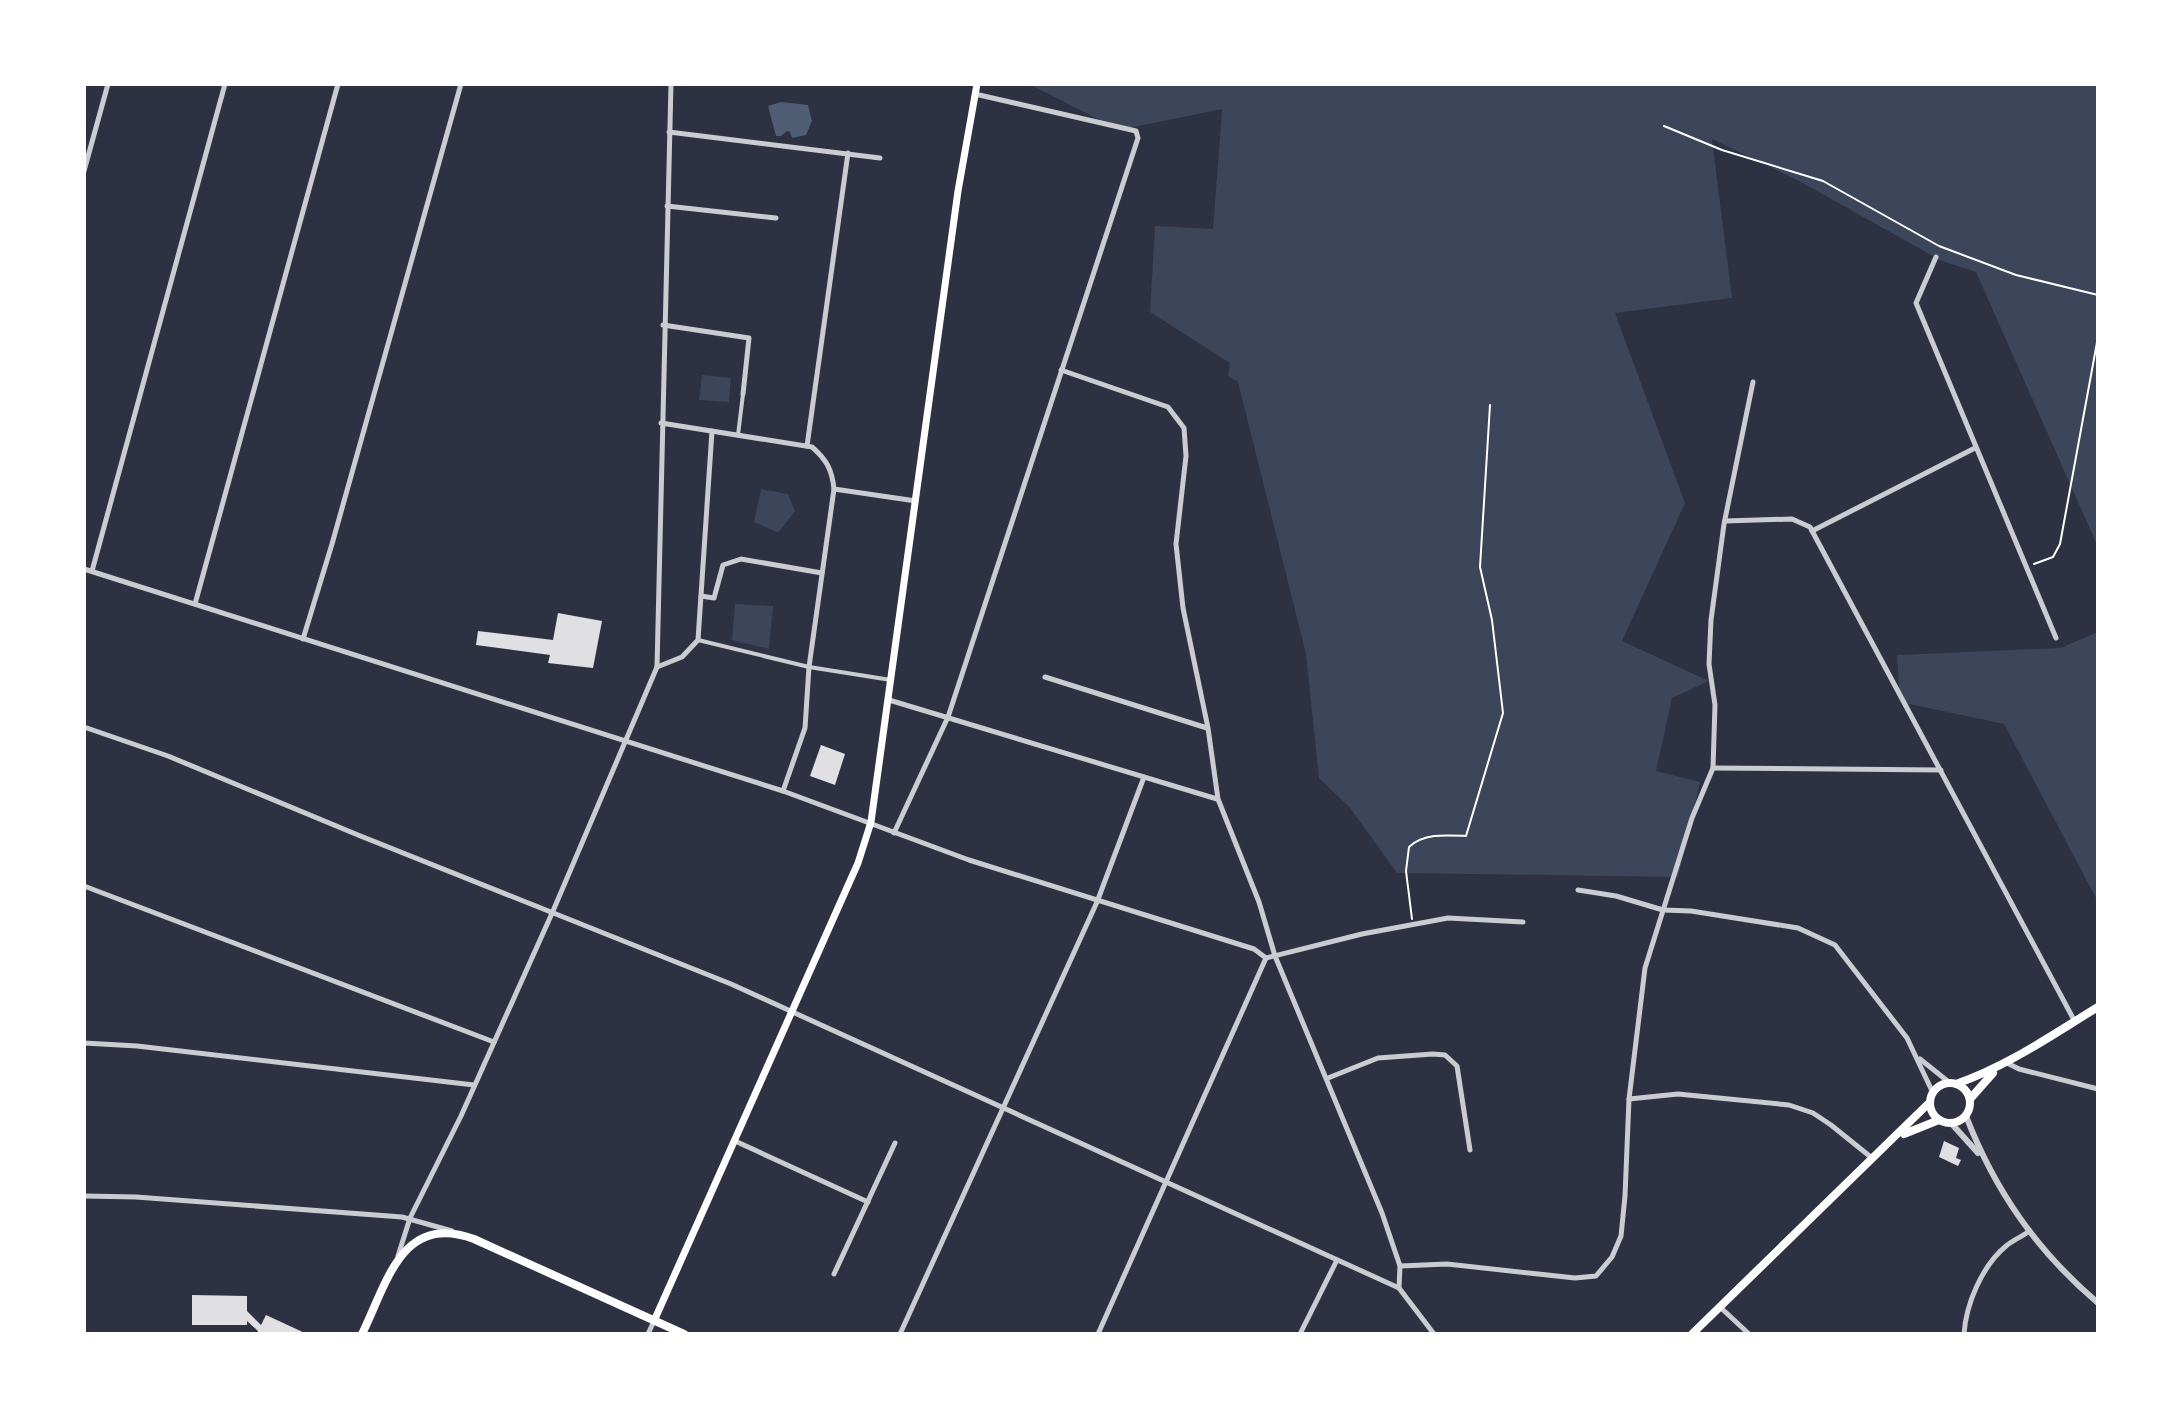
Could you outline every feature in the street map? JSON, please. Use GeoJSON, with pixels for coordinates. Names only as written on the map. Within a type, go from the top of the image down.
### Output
{"type":"FeatureCollection","features":[{"type":"Feature","properties":{"kind":"main road"},"geometry":{"type":"LineString","coordinates":[[654,1321],[858,863],[871,822],[958,191],[977,84]]}},
{"type":"Feature","properties":{"kind":"main road"},"geometry":{"type":"LineString","coordinates":[[1692,1334],[1896,1138],[1932,1098],[1937,1088],[2003,1065],[2098,1007]]}},
{"type":"Feature","properties":{"kind":"main road"},"geometry":{"type":"LineString","coordinates":[[1932,1098],[1932,1112],[1939,1120],[1951,1123],[1966,1116],[1970,1099],[2003,1065]]}},
{"type":"Feature","properties":{"kind":"main road"},"geometry":{"type":"LineString","coordinates":[[1953,1084],[1962,1087],[1970,1099]]}},
{"type":"Feature","properties":{"kind":"main road"},"geometry":{"type":"LineString","coordinates":[[1896,1138],[1939,1120]]}},
{"type":"Feature","properties":{"kind":"main road"},"geometry":{"type":"LineString","coordinates":[[362,1334],[394,1269],[412,1242],[435,1232],[453,1232],[684,1334]]}},
{"type":"Feature","properties":{"kind":"street"},"geometry":{"type":"LineString","coordinates":[[84,171],[108,84]]}},
{"type":"Feature","properties":{"kind":"street"},"geometry":{"type":"LineString","coordinates":[[92,571],[225,84]]}},
{"type":"Feature","properties":{"kind":"street"},"geometry":{"type":"LineString","coordinates":[[195,604],[338,84]]}},
{"type":"Feature","properties":{"kind":"street"},"geometry":{"type":"LineString","coordinates":[[303,639],[461,84]]}},
{"type":"Feature","properties":{"kind":"street"},"geometry":{"type":"LineString","coordinates":[[394,1269],[410,1218],[553,911],[657,667],[671,84]]}},
{"type":"Feature","properties":{"kind":"street"},"geometry":{"type":"LineString","coordinates":[[894,833],[948,717],[1138,138],[1136,131],[974,94]]}},
{"type":"Feature","properties":{"kind":"street"},"geometry":{"type":"LineString","coordinates":[[669,132],[880,158]]}},
{"type":"Feature","properties":{"kind":"street"},"geometry":{"type":"LineString","coordinates":[[807,446],[848,153]]}},
{"type":"Feature","properties":{"kind":"street"},"geometry":{"type":"LineString","coordinates":[[667,206],[776,218]]}},
{"type":"Feature","properties":{"kind":"street"},"geometry":{"type":"LineString","coordinates":[[1936,257],[1916,303],[2056,638]]}},
{"type":"Feature","properties":{"kind":"street"},"geometry":{"type":"LineString","coordinates":[[663,325],[749,338],[738,435]]}},
{"type":"Feature","properties":{"kind":"street"},"geometry":{"type":"LineString","coordinates":[[1061,370],[1168,407],[1184,428],[1186,456],[1176,544],[1183,608],[1208,728],[1218,799],[1259,902],[1275,956],[1382,1213],[1400,1266],[1399,1288]]}},
{"type":"Feature","properties":{"kind":"street"},"geometry":{"type":"LineString","coordinates":[[1400,1266],[1447,1264],[1575,1278],[1596,1276],[1612,1257],[1621,1236],[1629,1099],[1645,968],[1692,818],[1713,768],[1715,705],[1709,664],[1711,620],[1724,521],[1753,382]]}},
{"type":"Feature","properties":{"kind":"street"},"geometry":{"type":"LineString","coordinates":[[661,423],[812,447],[825,458],[832,474],[834,489],[809,667],[805,728],[783,791]]}},
{"type":"Feature","properties":{"kind":"street"},"geometry":{"type":"LineString","coordinates":[[657,667],[682,657],[698,640],[712,431]]}},
{"type":"Feature","properties":{"kind":"street"},"geometry":{"type":"LineString","coordinates":[[1812,531],[1975,448]]}},
{"type":"Feature","properties":{"kind":"street"},"geometry":{"type":"LineString","coordinates":[[834,489],[917,501]]}},
{"type":"Feature","properties":{"kind":"street"},"geometry":{"type":"LineString","coordinates":[[1724,521],[1792,519],[1802,522],[1812,531],[2074,1020]]}},
{"type":"Feature","properties":{"kind":"street"},"geometry":{"type":"LineString","coordinates":[[701,596],[714,598],[723,565],[741,559],[822,573]]}},
{"type":"Feature","properties":{"kind":"street"},"geometry":{"type":"LineString","coordinates":[[84,569],[783,791],[894,833],[1097,902],[1254,949],[1266,958],[1448,918],[1523,922]]}},
{"type":"Feature","properties":{"kind":"street"},"geometry":{"type":"LineString","coordinates":[[698,640],[809,667],[892,680]]}},
{"type":"Feature","properties":{"kind":"street"},"geometry":{"type":"LineString","coordinates":[[1045,677],[1208,728]]}},
{"type":"Feature","properties":{"kind":"street"},"geometry":{"type":"LineString","coordinates":[[889,700],[1218,799]]}},
{"type":"Feature","properties":{"kind":"street"},"geometry":{"type":"LineString","coordinates":[[84,727],[168,756],[731,984],[1399,1288],[1434,1334]]}},
{"type":"Feature","properties":{"kind":"street"},"geometry":{"type":"LineString","coordinates":[[1713,768],[1941,770]]}},
{"type":"Feature","properties":{"kind":"street"},"geometry":{"type":"LineString","coordinates":[[900,1334],[1097,902],[1144,777]]}},
{"type":"Feature","properties":{"kind":"street"},"geometry":{"type":"LineString","coordinates":[[84,886],[494,1042]]}},
{"type":"Feature","properties":{"kind":"street"},"geometry":{"type":"LineString","coordinates":[[1578,890],[1616,896],[1663,910],[1691,911],[1798,928],[1835,945],[1918,1056],[1953,1084]]}},
{"type":"Feature","properties":{"kind":"street"},"geometry":{"type":"LineString","coordinates":[[1098,1334],[1266,958]]}},
{"type":"Feature","properties":{"kind":"street"},"geometry":{"type":"LineString","coordinates":[[84,1043],[137,1046],[474,1085]]}},
{"type":"Feature","properties":{"kind":"street"},"geometry":{"type":"LineString","coordinates":[[1328,1078],[1378,1058],[1445,1055],[1457,1066],[1470,1150]]}},
{"type":"Feature","properties":{"kind":"street"},"geometry":{"type":"LineString","coordinates":[[1918,1056],[1932,1098]]}},
{"type":"Feature","properties":{"kind":"street"},"geometry":{"type":"LineString","coordinates":[[2003,1065],[2098,1089]]}},
{"type":"Feature","properties":{"kind":"street"},"geometry":{"type":"LineString","coordinates":[[1629,1099],[1678,1094],[1789,1105],[1813,1113],[1872,1158]]}},
{"type":"Feature","properties":{"kind":"street"},"geometry":{"type":"LineString","coordinates":[[1966,1116],[1983,1158],[2028,1232],[2070,1279],[2098,1303]]}},
{"type":"Feature","properties":{"kind":"street"},"geometry":{"type":"LineString","coordinates":[[1951,1123],[1983,1158]]}},
{"type":"Feature","properties":{"kind":"street"},"geometry":{"type":"LineString","coordinates":[[735,1141],[868,1202]]}},
{"type":"Feature","properties":{"kind":"street"},"geometry":{"type":"LineString","coordinates":[[834,1274],[895,1143]]}},
{"type":"Feature","properties":{"kind":"street"},"geometry":{"type":"LineString","coordinates":[[84,1196],[136,1197],[410,1218],[453,1232]]}},
{"type":"Feature","properties":{"kind":"street"},"geometry":{"type":"LineString","coordinates":[[1964,1334],[1969,1306],[1992,1262],[2006,1246],[2028,1232]]}},
{"type":"Feature","properties":{"kind":"street"},"geometry":{"type":"LineString","coordinates":[[1300,1334],[1337,1260]]}},
{"type":"Feature","properties":{"kind":"street"},"geometry":{"type":"LineString","coordinates":[[1720,1307],[1749,1334]]}},
{"type":"Feature","properties":{"kind":"street"},"geometry":{"type":"LineString","coordinates":[[648,1334],[654,1321]]}},
{"type":"Feature","properties":{"kind":"path"},"geometry":{"type":"LineString","coordinates":[[1664,126],[1722,150],[1823,181],[1939,246],[2016,275],[2098,295]]}},
{"type":"Feature","properties":{"kind":"path"},"geometry":{"type":"LineString","coordinates":[[2026,567],[2053,557],[2060,544],[2098,337]]}},
{"type":"Feature","properties":{"kind":"path"},"geometry":{"type":"LineString","coordinates":[[1412,924],[1406,871],[1409,847],[1418,839],[1430,836],[1466,836],[1503,713],[1492,620],[1480,567],[1490,405]]}},
{"type":"Feature","properties":{"kind":"shaded area"},"geometry":{"type":"Polygon","coordinates":[[[1029,84],[2098,84],[2098,547],[1976,272],[1942,261],[1799,181],[1712,139],[1732,298],[1615,313],[1685,503],[1622,641],[1709,681],[1672,698],[1656,771],[1700,782],[1678,877],[1397,873],[1350,808],[1319,778],[1306,654],[1238,382],[1228,376],[1230,363],[1150,312],[1155,226],[1213,229],[1222,109],[1119,130],[1029,84]]]}},
{"type":"Feature","properties":{"kind":"shaded area"},"geometry":{"type":"Polygon","coordinates":[[[781,102],[808,105],[812,121],[806,135],[792,138],[787,131],[776,136],[768,106],[781,102]]]}},
{"type":"Feature","properties":{"kind":"shaded area"},"geometry":{"type":"Polygon","coordinates":[[[702,375],[731,378],[729,402],[699,400],[702,375]]]}},
{"type":"Feature","properties":{"kind":"shaded area"},"geometry":{"type":"Polygon","coordinates":[[[761,489],[788,494],[795,511],[778,533],[754,522],[761,489]]]}},
{"type":"Feature","properties":{"kind":"shaded area"},"geometry":{"type":"Polygon","coordinates":[[[735,604],[773,606],[769,649],[732,640],[735,604]]]}},
{"type":"Feature","properties":{"kind":"shaded area"},"geometry":{"type":"Polygon","coordinates":[[[2098,632],[2096,898],[2004,724],[1900,702],[1897,655],[2060,648],[2098,632]]]}},
{"type":"Feature","properties":{"kind":"building"},"geometry":{"type":"Polygon","coordinates":[[[558,613],[602,621],[593,668],[548,663],[550,655],[476,645],[478,631],[553,640],[558,613]]]}},
{"type":"Feature","properties":{"kind":"building"},"geometry":{"type":"Polygon","coordinates":[[[821,745],[845,754],[835,785],[810,776],[821,745]]]}},
{"type":"Feature","properties":{"kind":"building"},"geometry":{"type":"Polygon","coordinates":[[[1944,1141],[1959,1148],[1956,1158],[1961,1160],[1958,1166],[1939,1157],[1944,1141]]]}},
{"type":"Feature","properties":{"kind":"building"},"geometry":{"type":"Polygon","coordinates":[[[192,1295],[247,1296],[247,1311],[261,1325],[266,1315],[307,1334],[256,1334],[258,1331],[247,1321],[247,1325],[192,1325],[192,1295]]]}}]}
